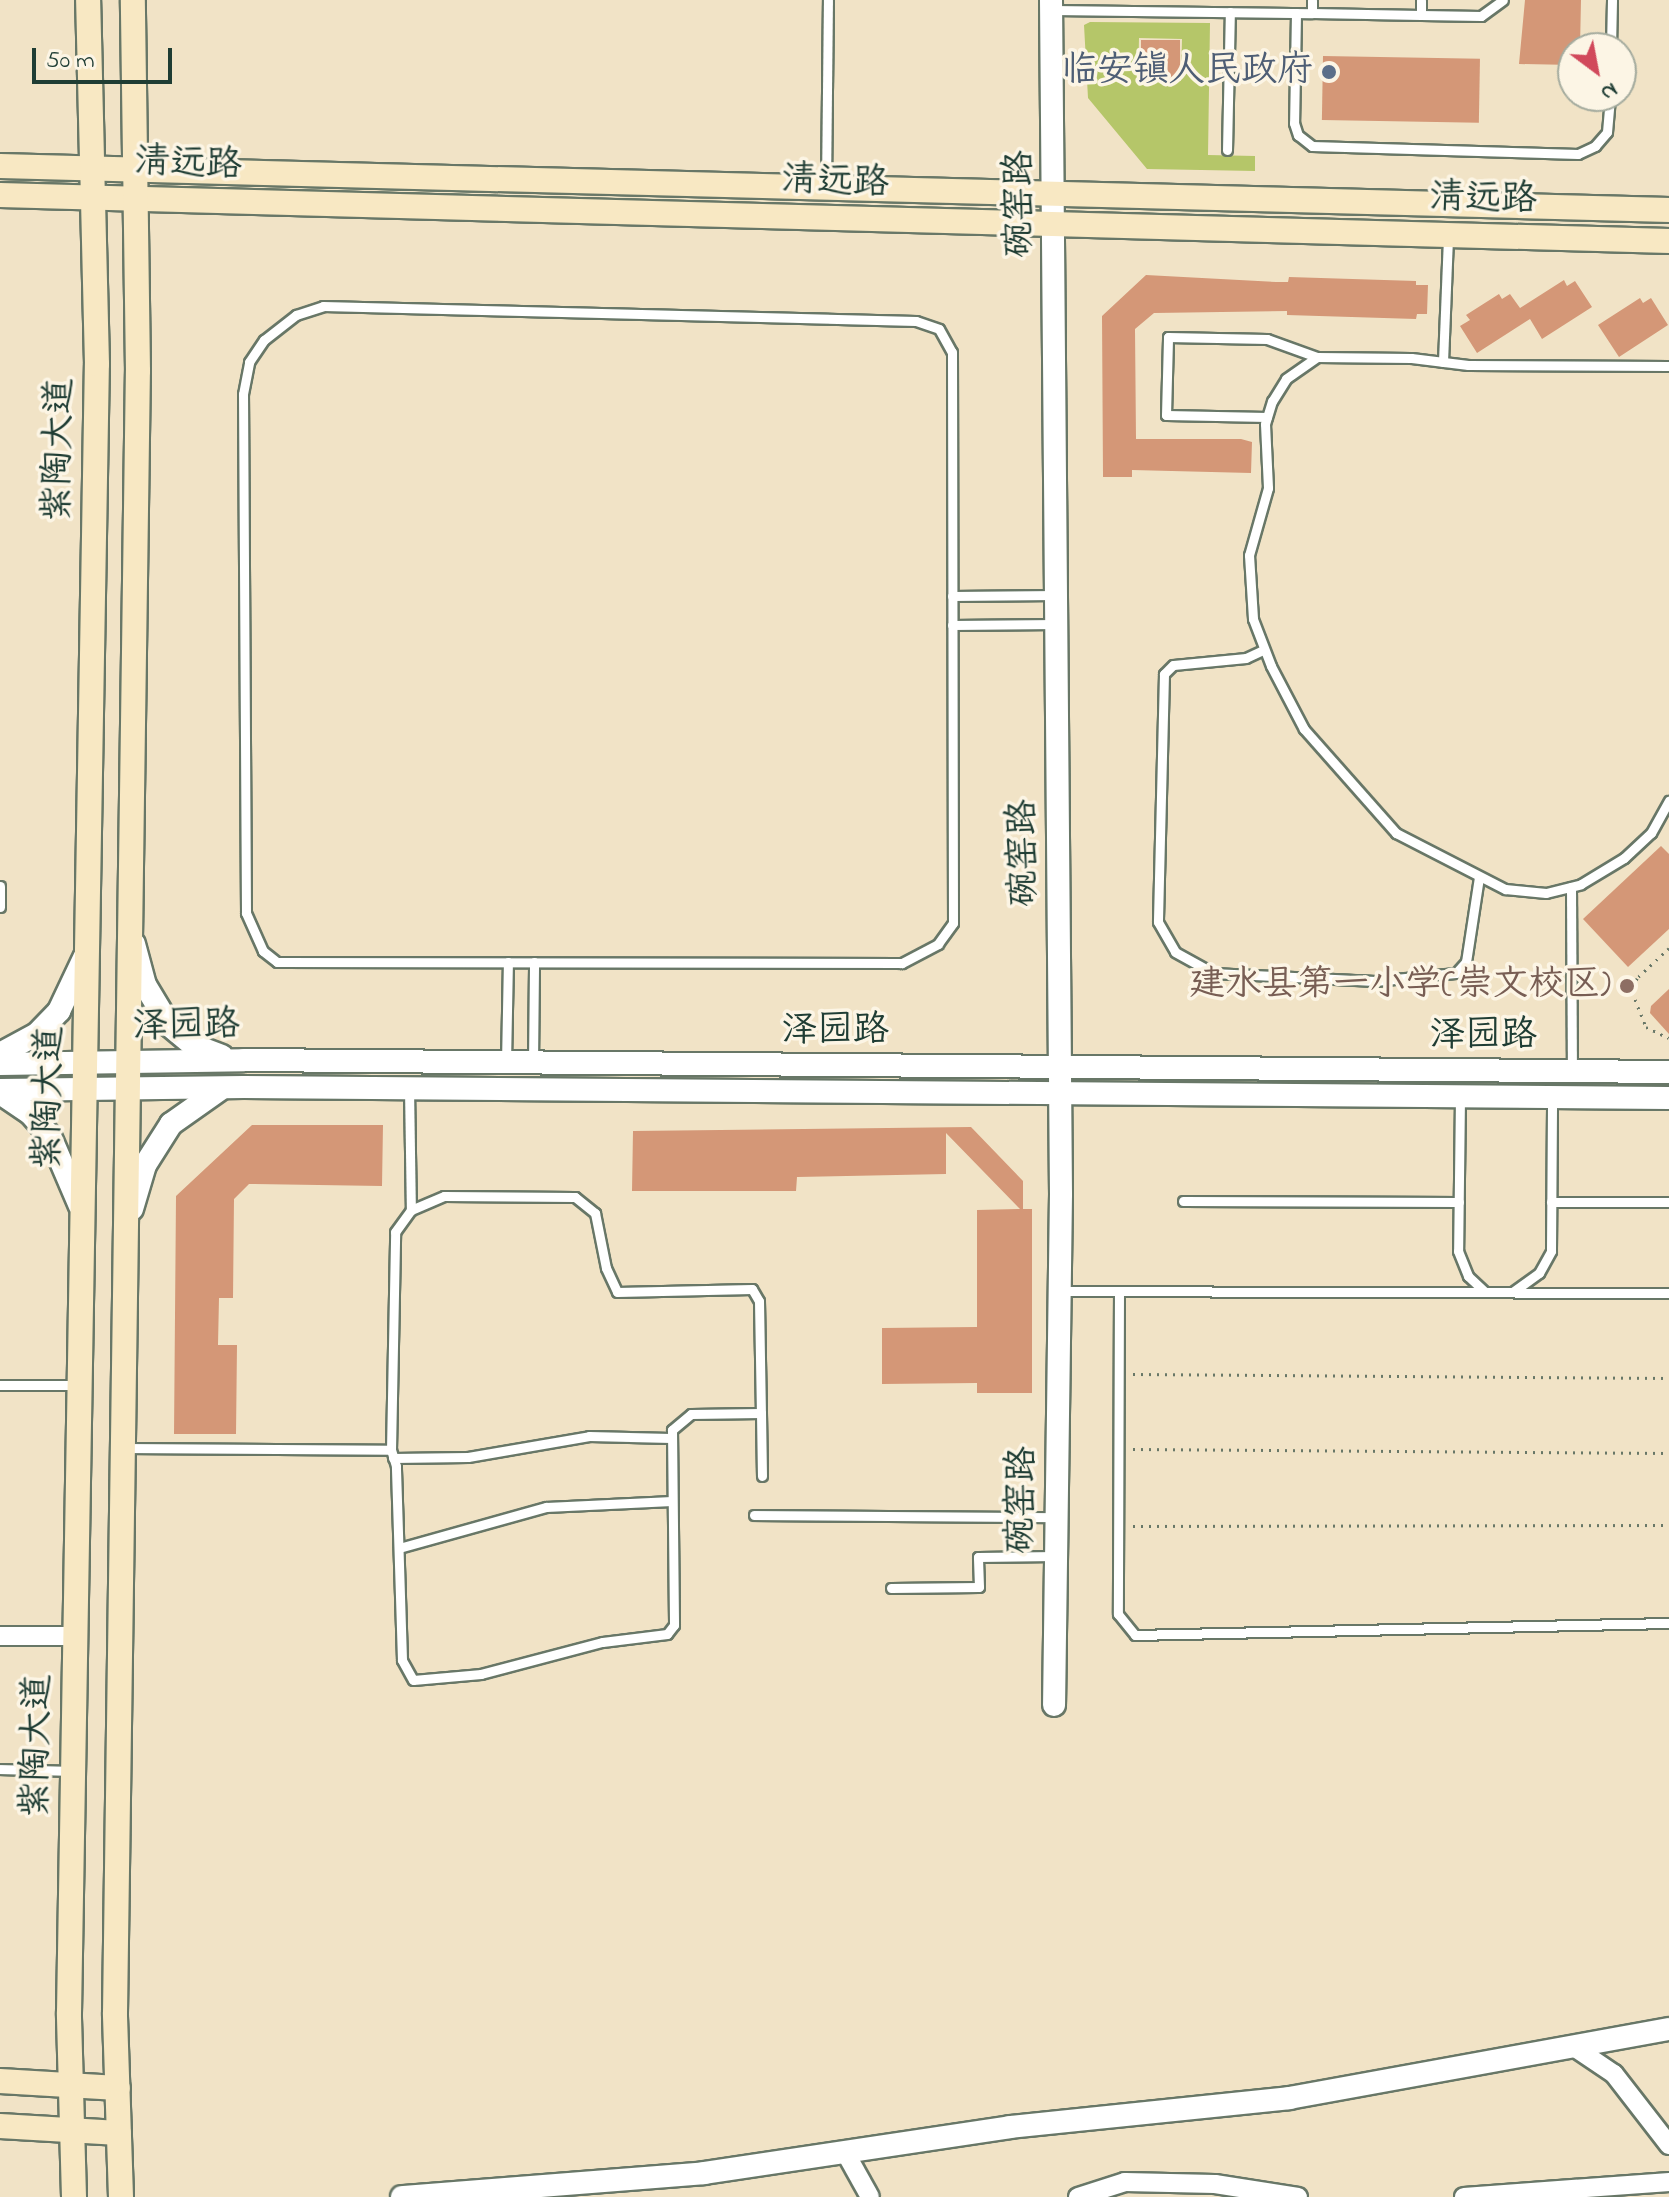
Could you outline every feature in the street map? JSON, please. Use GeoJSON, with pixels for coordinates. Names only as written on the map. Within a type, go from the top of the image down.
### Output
{"type":"FeatureCollection","features":[{"type":"Feature","properties":{"kind":"main road","name":"紫陶大道"},"geometry":{"type":"LineString","coordinates":[[74,2197],[71,2085],[73,1771],[90,942],[97,380],[88,0]]}},
{"type":"Feature","properties":{"kind":"main road"},"geometry":{"type":"LineString","coordinates":[[121,2197],[118,2088],[124,1448],[134,944],[136,199],[133,0]]}},
{"type":"Feature","properties":{"kind":"main road","name":"清远路"},"geometry":{"type":"LineString","coordinates":[[0,166],[1669,210]]}},
{"type":"Feature","properties":{"kind":"main road","name":"清远路"},"geometry":{"type":"LineString","coordinates":[[0,195],[1669,241]]}},
{"type":"Feature","properties":{"kind":"main road"},"geometry":{"type":"LineString","coordinates":[[0,2081],[118,2088]]}},
{"type":"Feature","properties":{"kind":"main road"},"geometry":{"type":"LineString","coordinates":[[0,2126],[119,2133]]}},
{"type":"Feature","properties":{"kind":"street","name":"碗窑路"},"geometry":{"type":"LineString","coordinates":[[1051,5],[1061,1067],[1054,1705]]}},
{"type":"Feature","properties":{"kind":"street"},"geometry":{"type":"LineString","coordinates":[[0,1054],[37,1034],[59,1011],[90,942]]}},
{"type":"Feature","properties":{"kind":"street"},"geometry":{"type":"LineString","coordinates":[[134,944],[145,985],[169,1025],[193,1045],[235,1060]]}},
{"type":"Feature","properties":{"kind":"street","name":"泽园路"},"geometry":{"type":"LineString","coordinates":[[0,1064],[235,1060],[1669,1072]]}},
{"type":"Feature","properties":{"kind":"street"},"geometry":{"type":"LineString","coordinates":[[128,1226],[138,1182],[154,1149],[182,1114],[223,1087]]}},
{"type":"Feature","properties":{"kind":"street","name":"泽园路"},"geometry":{"type":"LineString","coordinates":[[0,1092],[223,1087],[1669,1098]]}},
{"type":"Feature","properties":{"kind":"street"},"geometry":{"type":"LineString","coordinates":[[0,1092],[30,1113],[50,1136],[84,1221]]}},
{"type":"Feature","properties":{"kind":"street"},"geometry":{"type":"LineString","coordinates":[[0,1636],[75,1636]]}},
{"type":"Feature","properties":{"kind":"street"},"geometry":{"type":"LineString","coordinates":[[402,2197],[704,2173],[1010,2127],[1289,2098],[1669,2029]]}},
{"type":"Feature","properties":{"kind":"street"},"geometry":{"type":"LineString","coordinates":[[1574,2047],[1614,2074],[1669,2145]]}},
{"type":"Feature","properties":{"kind":"street"},"geometry":{"type":"LineString","coordinates":[[845,2152],[870,2197]]}},
{"type":"Feature","properties":{"kind":"street"},"geometry":{"type":"LineString","coordinates":[[1078,2197],[1125,2182],[1215,2184],[1298,2197]]}},
{"type":"Feature","properties":{"kind":"street"},"geometry":{"type":"LineString","coordinates":[[1464,2197],[1669,2182]]}},
{"type":"Feature","properties":{"kind":"lane"},"geometry":{"type":"LineString","coordinates":[[826,187],[828,0]]}},
{"type":"Feature","properties":{"kind":"lane"},"geometry":{"type":"LineString","coordinates":[[1312,0],[1312,13]]}},
{"type":"Feature","properties":{"kind":"lane"},"geometry":{"type":"LineString","coordinates":[[1421,0],[1421,15]]}},
{"type":"Feature","properties":{"kind":"lane"},"geometry":{"type":"LineString","coordinates":[[1051,5],[1230,12],[1481,16],[1503,0]]}},
{"type":"Feature","properties":{"kind":"lane"},"geometry":{"type":"LineString","coordinates":[[1611,32],[1612,0]]}},
{"type":"Feature","properties":{"kind":"lane"},"geometry":{"type":"LineString","coordinates":[[1227,150],[1230,12]]}},
{"type":"Feature","properties":{"kind":"lane"},"geometry":{"type":"LineString","coordinates":[[1296,13],[1294,123],[1298,135],[1312,146],[1578,154],[1607,132],[1609,112]]}},
{"type":"Feature","properties":{"kind":"lane"},"geometry":{"type":"LineString","coordinates":[[1443,362],[1448,235]]}},
{"type":"Feature","properties":{"kind":"lane"},"geometry":{"type":"LineString","coordinates":[[323,306],[933,323],[952,352],[952,625],[953,923],[938,944],[902,963],[277,962],[251,934],[246,913],[243,394],[249,362],[273,330],[323,306]]}},
{"type":"Feature","properties":{"kind":"lane"},"geometry":{"type":"LineString","coordinates":[[1267,417],[1166,415],[1168,337],[1267,339],[1317,357],[1669,366]]}},
{"type":"Feature","properties":{"kind":"lane"},"geometry":{"type":"LineString","coordinates":[[1317,357],[1286,379],[1267,417],[1268,488],[1249,555],[1253,619],[1263,650],[1304,729],[1345,780],[1396,833],[1479,877],[1519,892],[1571,887],[1638,846],[1669,801]]}},
{"type":"Feature","properties":{"kind":"lane"},"geometry":{"type":"LineString","coordinates":[[952,596],[1057,595]]}},
{"type":"Feature","properties":{"kind":"lane"},"geometry":{"type":"LineString","coordinates":[[952,625],[1057,624]]}},
{"type":"Feature","properties":{"kind":"lane"},"geometry":{"type":"LineString","coordinates":[[1263,650],[1246,658],[1173,665],[1164,674],[1158,922],[1175,952],[1213,973],[1375,981],[1456,973],[1466,962],[1479,877]]}},
{"type":"Feature","properties":{"kind":"lane"},"geometry":{"type":"LineString","coordinates":[[0,886],[0,907]]}},
{"type":"Feature","properties":{"kind":"lane"},"geometry":{"type":"LineString","coordinates":[[1571,887],[1572,1071]]}},
{"type":"Feature","properties":{"kind":"lane"},"geometry":{"type":"LineString","coordinates":[[506,1063],[508,962]]}},
{"type":"Feature","properties":{"kind":"lane"},"geometry":{"type":"LineString","coordinates":[[533,1063],[534,962]]}},
{"type":"Feature","properties":{"kind":"lane"},"geometry":{"type":"LineString","coordinates":[[409,1088],[411,1210]]}},
{"type":"Feature","properties":{"kind":"lane"},"geometry":{"type":"LineString","coordinates":[[1460,1097],[1460,1260],[1468,1276],[1486,1292]]}},
{"type":"Feature","properties":{"kind":"lane"},"geometry":{"type":"LineString","coordinates":[[1511,1293],[1531,1281],[1546,1263],[1551,1202],[1552,1097]]}},
{"type":"Feature","properties":{"kind":"lane"},"geometry":{"type":"LineString","coordinates":[[761,1413],[691,1414],[676,1425],[671,1438],[674,1625],[667,1634],[593,1644],[481,1674],[413,1680],[402,1660],[399,1548],[392,1454],[392,1269],[395,1232],[411,1210],[444,1196],[575,1197],[595,1213],[606,1268],[617,1292],[752,1289],[759,1301],[761,1413],[762,1476]]}},
{"type":"Feature","properties":{"kind":"lane"},"geometry":{"type":"LineString","coordinates":[[1183,1201],[1459,1202]]}},
{"type":"Feature","properties":{"kind":"lane"},"geometry":{"type":"LineString","coordinates":[[1551,1202],[1669,1202]]}},
{"type":"Feature","properties":{"kind":"lane"},"geometry":{"type":"LineString","coordinates":[[1060,1291],[1669,1293]]}},
{"type":"Feature","properties":{"kind":"lane"},"geometry":{"type":"LineString","coordinates":[[1119,1291],[1118,1614],[1143,1638],[1669,1623]]}},
{"type":"Feature","properties":{"kind":"lane"},"geometry":{"type":"LineString","coordinates":[[0,1385],[81,1385]]}},
{"type":"Feature","properties":{"kind":"lane"},"geometry":{"type":"LineString","coordinates":[[124,1448],[468,1457],[589,1436],[671,1438]]}},
{"type":"Feature","properties":{"kind":"lane"},"geometry":{"type":"LineString","coordinates":[[399,1548],[546,1507],[672,1501]]}},
{"type":"Feature","properties":{"kind":"lane"},"geometry":{"type":"LineString","coordinates":[[754,1515],[1057,1517]]}},
{"type":"Feature","properties":{"kind":"lane"},"geometry":{"type":"LineString","coordinates":[[891,1588],[979,1587],[978,1557],[1056,1556]]}},
{"type":"Feature","properties":{"kind":"lane"},"geometry":{"type":"LineString","coordinates":[[0,1769],[73,1771]]}},
{"type":"Feature","properties":{"kind":"path"},"geometry":{"type":"LineString","coordinates":[[1669,948],[1637,978],[1632,992],[1646,1027],[1669,1038]]}},
{"type":"Feature","properties":{"kind":"path"},"geometry":{"type":"LineString","coordinates":[[1118,1374],[1669,1378]]}},
{"type":"Feature","properties":{"kind":"path"},"geometry":{"type":"LineString","coordinates":[[1118,1449],[1669,1453]]}},
{"type":"Feature","properties":{"kind":"path"},"geometry":{"type":"LineString","coordinates":[[1118,1526],[1669,1525]]}},
{"type":"Feature","properties":{"kind":"green space"},"geometry":{"type":"Polygon","coordinates":[[[1090,22],[1210,23],[1208,155],[1255,156],[1255,171],[1147,169],[1088,98],[1084,25],[1090,22]],[[1139,38],[1138,80],[1181,81],[1182,39],[1139,38]]]}},
{"type":"Feature","properties":{"kind":"building"},"geometry":{"type":"Polygon","coordinates":[[[1525,0],[1581,0],[1580,32],[1557,32],[1557,65],[1519,64],[1525,0]]]}},
{"type":"Feature","properties":{"kind":"building"},"geometry":{"type":"Polygon","coordinates":[[[1141,40],[1180,40],[1180,80],[1141,80],[1141,40]]]}},
{"type":"Feature","properties":{"kind":"building"},"geometry":{"type":"Polygon","coordinates":[[[1323,56],[1480,59],[1479,123],[1322,120],[1323,56]]]}},
{"type":"Feature","properties":{"kind":"building"},"geometry":{"type":"Polygon","coordinates":[[[1146,275],[1276,282],[1288,282],[1289,277],[1416,281],[1416,285],[1428,285],[1427,314],[1417,314],[1416,319],[1287,315],[1287,311],[1154,313],[1135,329],[1136,439],[1241,439],[1252,442],[1251,473],[1132,470],[1132,477],[1103,477],[1102,316],[1146,275]]]}},
{"type":"Feature","properties":{"kind":"building"},"geometry":{"type":"Polygon","coordinates":[[[1564,280],[1567,286],[1575,281],[1592,307],[1542,339],[1530,319],[1477,353],[1460,326],[1470,320],[1466,315],[1499,294],[1502,299],[1510,294],[1520,308],[1564,280]]]}},
{"type":"Feature","properties":{"kind":"building"},"geometry":{"type":"Polygon","coordinates":[[[1640,298],[1643,303],[1651,298],[1668,325],[1619,357],[1598,325],[1640,298]]]}},
{"type":"Feature","properties":{"kind":"building"},"geometry":{"type":"Polygon","coordinates":[[[1661,846],[1669,854],[1669,929],[1628,967],[1583,919],[1661,846]]]}},
{"type":"Feature","properties":{"kind":"building"},"geometry":{"type":"Polygon","coordinates":[[[1669,989],[1669,1034],[1650,1013],[1651,1006],[1669,989]]]}},
{"type":"Feature","properties":{"kind":"building"},"geometry":{"type":"Polygon","coordinates":[[[252,1125],[383,1125],[382,1186],[249,1184],[234,1199],[233,1298],[219,1298],[218,1345],[237,1345],[236,1434],[174,1434],[176,1196],[252,1125]]]}},
{"type":"Feature","properties":{"kind":"building"},"geometry":{"type":"Polygon","coordinates":[[[971,1127],[1023,1181],[1023,1209],[1032,1209],[1032,1393],[977,1393],[977,1383],[882,1384],[882,1328],[977,1327],[977,1210],[1020,1209],[946,1133],[946,1174],[797,1177],[796,1191],[632,1191],[633,1131],[971,1127]]]}},
{"type":"Feature","properties":{"kind":"place","name":"临安镇人民政府"},"geometry":{"type":"Point","coordinates":[1329,72]}},
{"type":"Feature","properties":{"kind":"place","name":"建水县第一小学(崇文校区)"},"geometry":{"type":"Point","coordinates":[1627,986]}}]}
